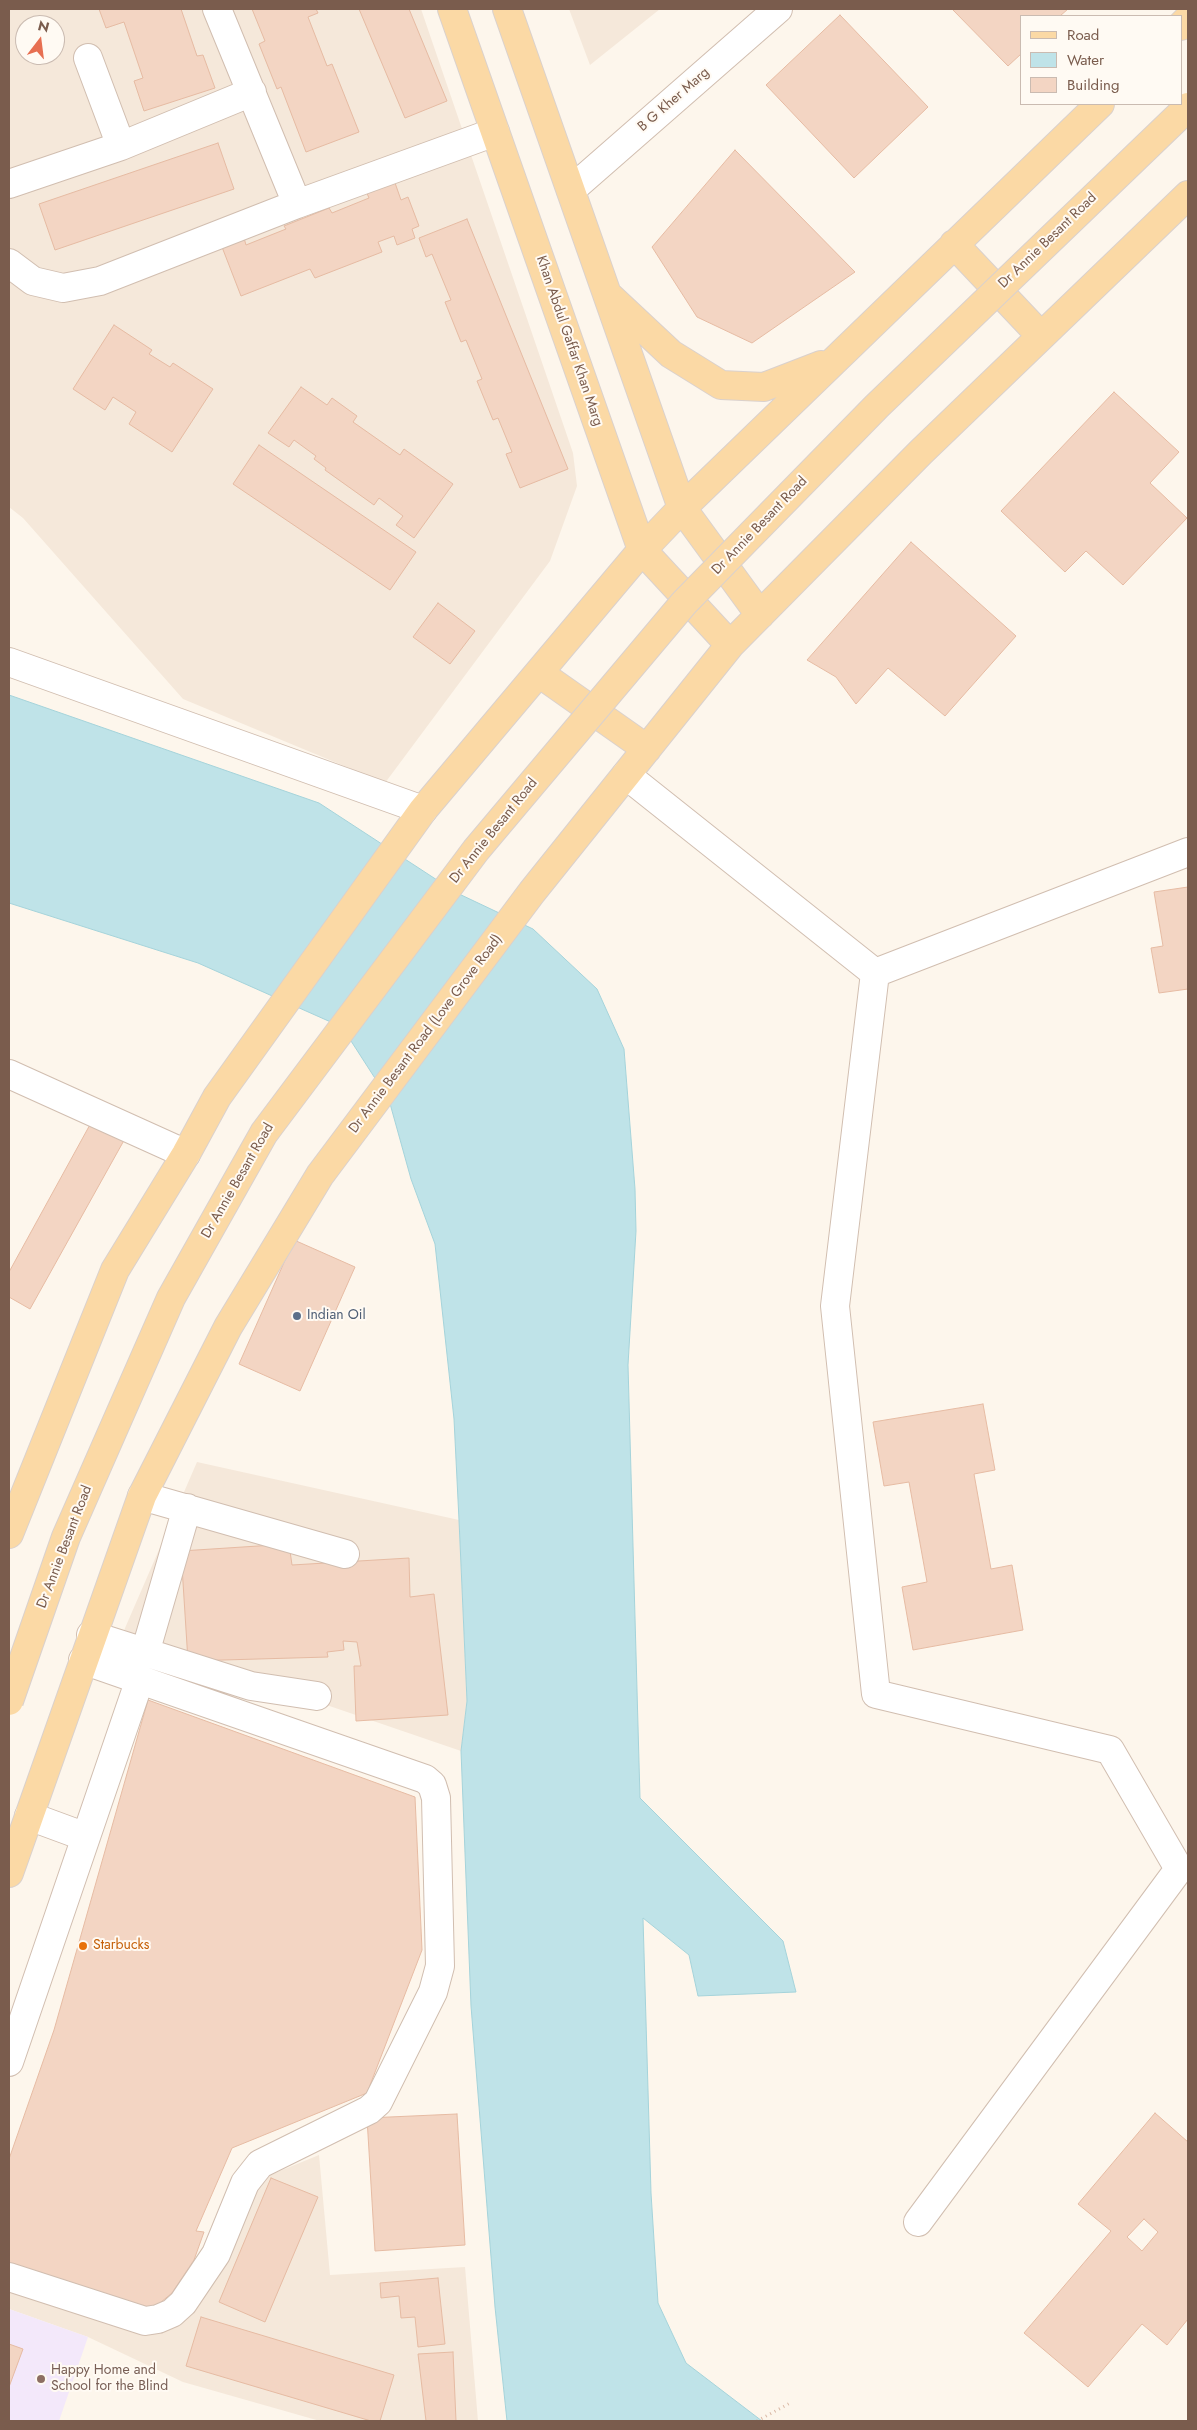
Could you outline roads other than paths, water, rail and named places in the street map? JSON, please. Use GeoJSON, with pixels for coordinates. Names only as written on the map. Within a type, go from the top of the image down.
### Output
{"type":"FeatureCollection","features":[{"type":"Feature","properties":{"kind":"main road","name":"Khan Abdul Gaffar Khan Marg"},"geometry":{"type":"LineString","coordinates":[[452,9],[642,550],[730,645]]}},
{"type":"Feature","properties":{"kind":"main road"},"geometry":{"type":"LineString","coordinates":[[507,9],[682,508],[760,615]]}},
{"type":"Feature","properties":{"kind":"main road"},"geometry":{"type":"LineString","coordinates":[[9,1534],[115,1270],[186,1154],[217,1097],[423,810],[642,550],[682,508],[1099,105]]}},
{"type":"Feature","properties":{"kind":"main road","name":"Dr Annie Besant Road"},"geometry":{"type":"LineString","coordinates":[[9,1701],[66,1538],[171,1298],[264,1133],[476,850],[684,603],[877,406],[1188,107]]}},
{"type":"Feature","properties":{"kind":"main road"},"geometry":{"type":"LineString","coordinates":[[626,775],[730,645],[921,452],[1188,195]]}},
{"type":"Feature","properties":{"kind":"main road"},"geometry":{"type":"LineString","coordinates":[[954,244],[1041,336]]}},
{"type":"Feature","properties":{"kind":"main road"},"geometry":{"type":"LineString","coordinates":[[607,294],[671,354],[722,384],[764,387],[833,360]]}},
{"type":"Feature","properties":{"kind":"main road"},"geometry":{"type":"LineString","coordinates":[[539,673],[647,749]]}},
{"type":"Feature","properties":{"kind":"main road","name":"Dr Annie Besant Road (Love Grove Road)"},"geometry":{"type":"LineString","coordinates":[[142,1496],[228,1327],[320,1175],[532,892],[626,775]]}},
{"type":"Feature","properties":{"kind":"main road"},"geometry":{"type":"LineString","coordinates":[[9,1873],[142,1496]]}},
{"type":"Feature","properties":{"kind":"street"},"geometry":{"type":"LineString","coordinates":[[217,9],[297,204]]}},
{"type":"Feature","properties":{"kind":"street","name":"B G Kher Marg"},"geometry":{"type":"LineString","coordinates":[[571,190],[778,9]]}},
{"type":"Feature","properties":{"kind":"street"},"geometry":{"type":"LineString","coordinates":[[88,58],[121,146]]}},
{"type":"Feature","properties":{"kind":"street"},"geometry":{"type":"LineString","coordinates":[[9,184],[121,146],[252,92]]}},
{"type":"Feature","properties":{"kind":"street"},"geometry":{"type":"LineString","coordinates":[[9,263],[33,281],[63,288],[100,281],[297,204],[495,132]]}},
{"type":"Feature","properties":{"kind":"street"},"geometry":{"type":"LineString","coordinates":[[9,662],[423,810]]}},
{"type":"Feature","properties":{"kind":"street"},"geometry":{"type":"LineString","coordinates":[[626,775],[875,973]]}},
{"type":"Feature","properties":{"kind":"street"},"geometry":{"type":"LineString","coordinates":[[875,973],[1188,852]]}},
{"type":"Feature","properties":{"kind":"street"},"geometry":{"type":"LineString","coordinates":[[875,973],[835,1306],[876,1694],[1110,1750],[1184,1873],[918,2222]]}},
{"type":"Feature","properties":{"kind":"street"},"geometry":{"type":"LineString","coordinates":[[9,1074],[186,1154]]}},
{"type":"Feature","properties":{"kind":"street"},"geometry":{"type":"LineString","coordinates":[[142,1496],[345,1554]]}},
{"type":"Feature","properties":{"kind":"street"},"geometry":{"type":"LineString","coordinates":[[9,2062],[142,1666],[186,1508]]}},
{"type":"Feature","properties":{"kind":"street"},"geometry":{"type":"LineString","coordinates":[[9,2277],[145,2321],[158,2319],[172,2313],[183,2303],[216,2254],[245,2183],[260,2164],[369,2110],[378,2102],[397,2068],[438,1978],[440,1966],[436,1798],[432,1785],[426,1778],[142,1666],[87,1648]]}},
{"type":"Feature","properties":{"kind":"street"},"geometry":{"type":"LineString","coordinates":[[142,1666],[317,1696]]}},
{"type":"Feature","properties":{"kind":"street"},"geometry":{"type":"LineString","coordinates":[[29,1816],[86,1837]]}},
{"type":"Feature","properties":{"kind":"water"},"geometry":{"type":"Polygon","coordinates":[[[9,695],[319,803],[457,893],[533,929],[597,989],[624,1049],[635,1189],[636,1231],[628,1365],[640,1798],[783,1941],[796,1992],[698,1996],[689,1955],[643,1918],[651,2193],[658,2303],[686,2363],[762,2421],[507,2421],[495,2307],[471,2006],[461,1751],[467,1701],[459,1520],[454,1419],[435,1244],[411,1179],[389,1100],[342,1027],[198,963],[9,903],[9,695]]]}},
{"type":"Feature","properties":{"kind":"place","name":"Indian Oil"},"geometry":{"type":"Point","coordinates":[297,1316]}},
{"type":"Feature","properties":{"kind":"place","name":"Starbucks"},"geometry":{"type":"Point","coordinates":[83,1946]}},
{"type":"Feature","properties":{"kind":"place","name":"Happy Home and School for the Blind"},"geometry":{"type":"Point","coordinates":[41,2379]}}]}
